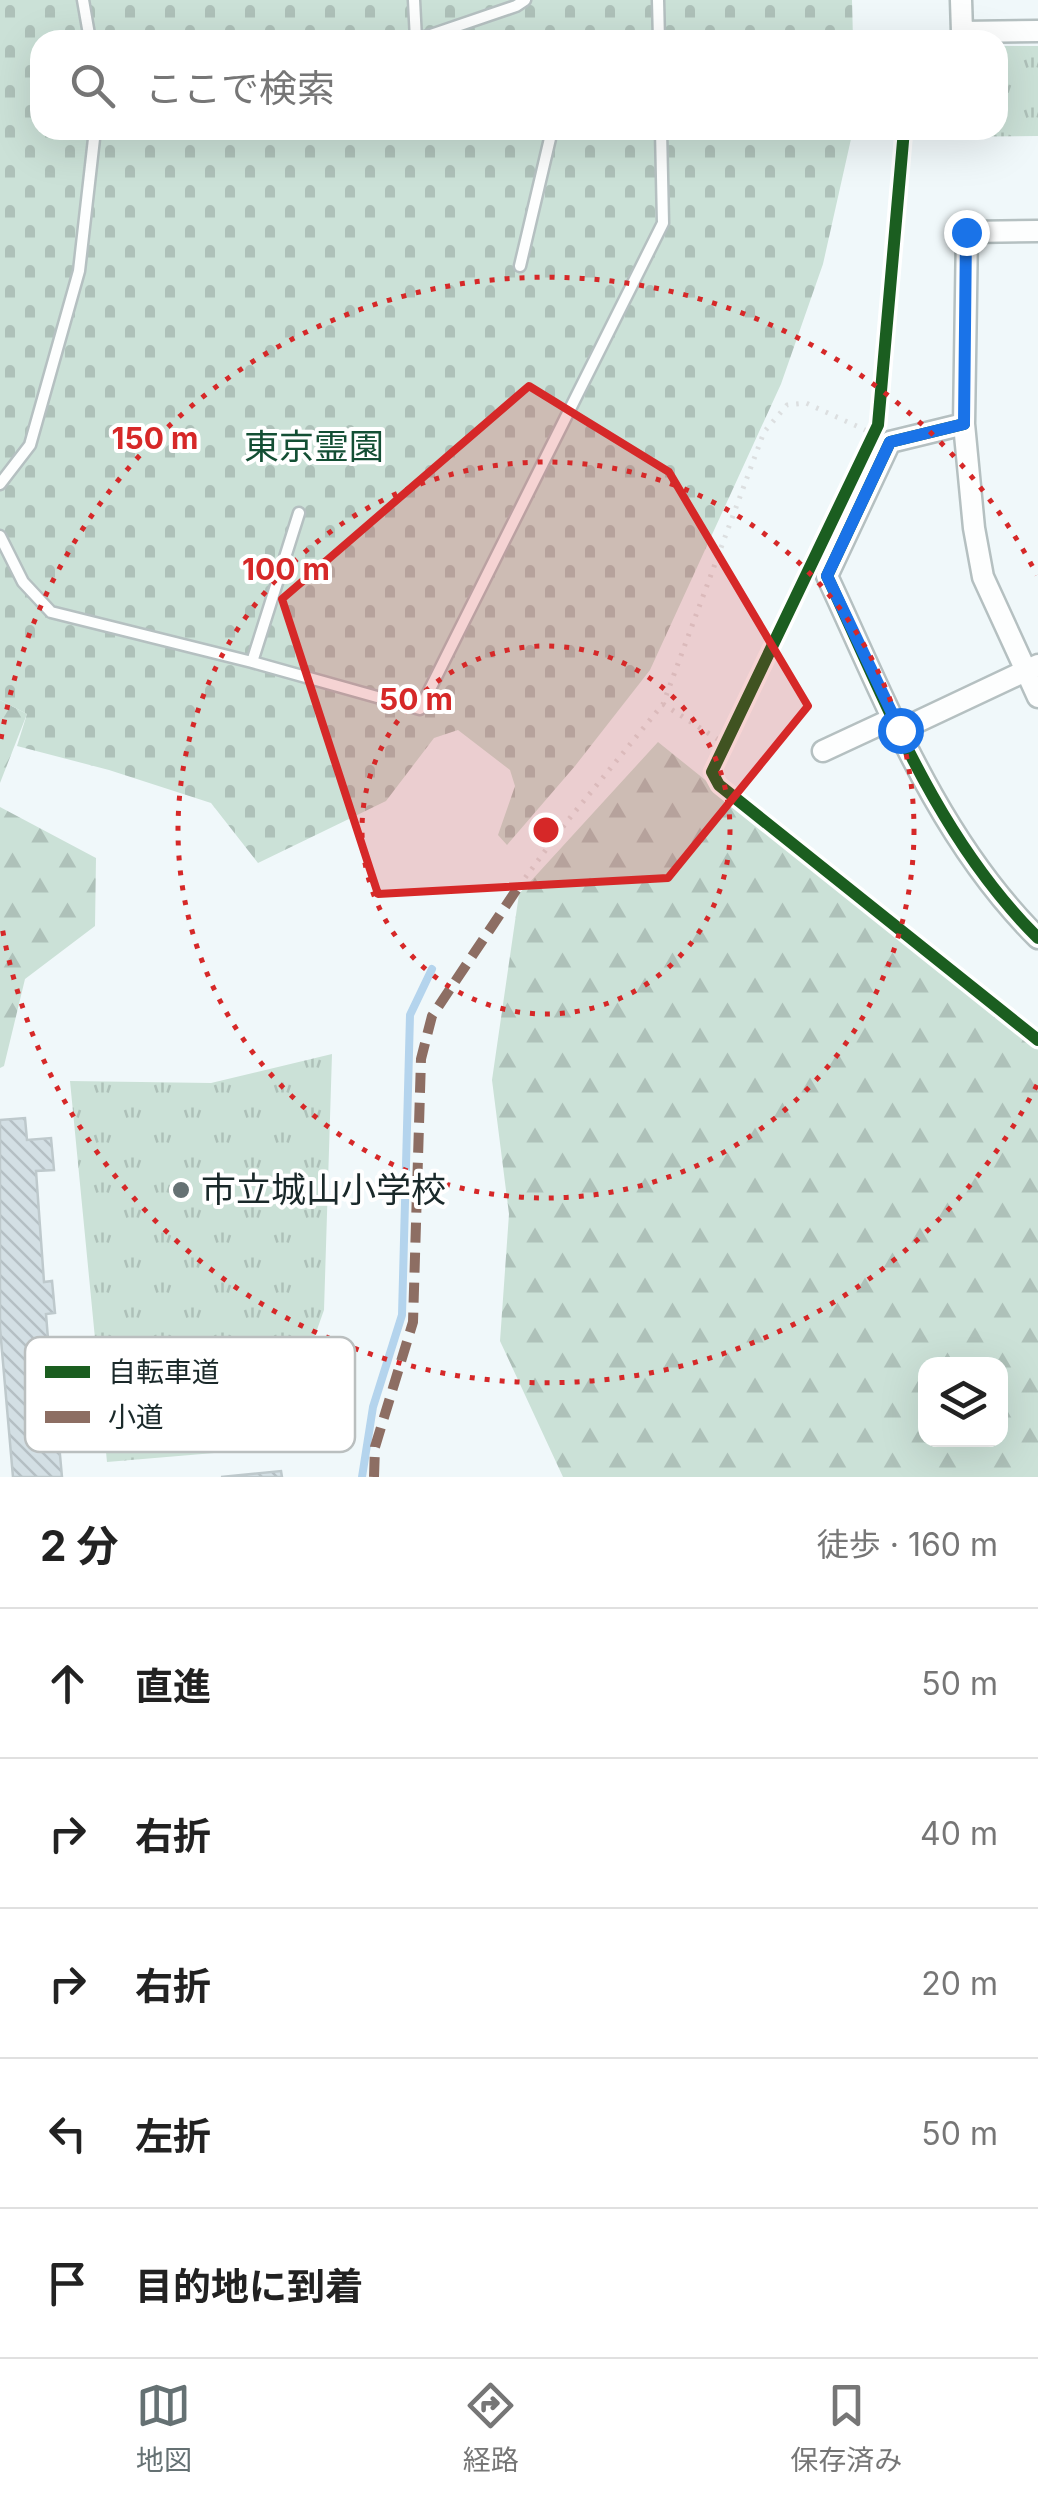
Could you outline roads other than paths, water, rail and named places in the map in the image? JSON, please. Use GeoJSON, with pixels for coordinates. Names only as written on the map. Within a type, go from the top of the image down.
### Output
{"type":"FeatureCollection","features":[{"type":"Feature","properties":{"kind":"street"},"geometry":{"type":"LineString","coordinates":[[961,0],[962,30]]}},
{"type":"Feature","properties":{"kind":"street"},"geometry":{"type":"LineString","coordinates":[[1008,31],[1038,31]]}},
{"type":"Feature","properties":{"kind":"street"},"geometry":{"type":"LineString","coordinates":[[1038,232],[966,232],[964,424],[969,493],[983,577],[1031,668],[1038,698]]}},
{"type":"Feature","properties":{"kind":"street"},"geometry":{"type":"LineString","coordinates":[[964,424],[890,442],[827,576],[897,724],[961,846],[1002,902],[1038,938]]}},
{"type":"Feature","properties":{"kind":"street"},"geometry":{"type":"LineString","coordinates":[[823,752],[1031,668]]}},
{"type":"Feature","properties":{"kind":"lane"},"geometry":{"type":"LineString","coordinates":[[83,0],[88,30]]}},
{"type":"Feature","properties":{"kind":"lane"},"geometry":{"type":"LineString","coordinates":[[414,0],[416,30]]}},
{"type":"Feature","properties":{"kind":"lane"},"geometry":{"type":"LineString","coordinates":[[445,30],[525,0]]}},
{"type":"Feature","properties":{"kind":"lane"},"geometry":{"type":"LineString","coordinates":[[658,0],[659,30]]}},
{"type":"Feature","properties":{"kind":"lane"},"geometry":{"type":"LineString","coordinates":[[0,484],[30,445],[79,272],[94,140]]}},
{"type":"Feature","properties":{"kind":"lane"},"geometry":{"type":"LineString","coordinates":[[520,266],[550,140]]}},
{"type":"Feature","properties":{"kind":"lane"},"geometry":{"type":"LineString","coordinates":[[0,536],[22,582],[50,612],[420,709],[663,223],[661,140]]}},
{"type":"Feature","properties":{"kind":"lane"},"geometry":{"type":"LineString","coordinates":[[252,662],[299,513]]}},
{"type":"Feature","properties":{"kind":"waterway"},"geometry":{"type":"LineString","coordinates":[[362,1477],[373,1407],[402,1315],[410,1015],[432,969]]}},
{"type":"Feature","properties":{"kind":"place","name":"市立城山小学校"},"geometry":{"type":"Point","coordinates":[181,1190]}},
{"type":"Feature","properties":{"kind":"park label","name":"東京霊園"},"geometry":{"type":"Point","coordinates":[314,447]}}]}
